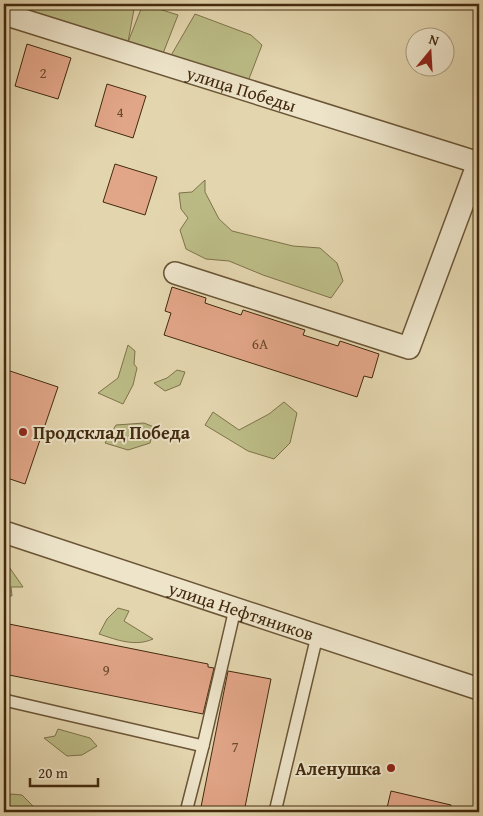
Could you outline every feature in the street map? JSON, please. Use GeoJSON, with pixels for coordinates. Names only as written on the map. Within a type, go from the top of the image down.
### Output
{"type":"FeatureCollection","features":[{"type":"Feature","properties":{"kind":"street"},"geometry":{"type":"LineString","coordinates":[[4,15],[6,4]]}},
{"type":"Feature","properties":{"kind":"street","name":"улица Победы"},"geometry":{"type":"LineString","coordinates":[[4,15],[479,163]]}},
{"type":"Feature","properties":{"kind":"street"},"geometry":{"type":"LineString","coordinates":[[176,274],[408,348],[479,163]]}},
{"type":"Feature","properties":{"kind":"street","name":"улица Нефтяников"},"geometry":{"type":"LineString","coordinates":[[4,532],[479,689]]}},
{"type":"Feature","properties":{"kind":"lane"},"geometry":{"type":"LineString","coordinates":[[186,812],[235,609]]}},
{"type":"Feature","properties":{"kind":"lane"},"geometry":{"type":"LineString","coordinates":[[275,812],[317,636]]}},
{"type":"Feature","properties":{"kind":"lane"},"geometry":{"type":"LineString","coordinates":[[4,700],[203,746]]}},
{"type":"Feature","properties":{"kind":"green space"},"geometry":{"type":"Polygon","coordinates":[[[23,4],[135,4],[128,42],[143,4],[178,15],[162,56],[23,13],[23,4]]]}},
{"type":"Feature","properties":{"kind":"green space"},"geometry":{"type":"Polygon","coordinates":[[[195,14],[251,35],[262,45],[247,84],[169,59],[195,14]]]}},
{"type":"Feature","properties":{"kind":"green space"},"geometry":{"type":"Polygon","coordinates":[[[205,180],[205,192],[219,219],[232,231],[293,246],[320,248],[337,263],[343,281],[331,298],[263,275],[229,261],[206,259],[186,249],[180,230],[188,218],[181,209],[179,193],[192,192],[205,180]]]}},
{"type":"Feature","properties":{"kind":"green space"},"geometry":{"type":"Polygon","coordinates":[[[128,345],[135,351],[134,364],[137,368],[133,385],[123,404],[98,393],[118,378],[128,345]]]}},
{"type":"Feature","properties":{"kind":"green space"},"geometry":{"type":"Polygon","coordinates":[[[177,370],[185,372],[180,385],[165,391],[154,383],[167,378],[177,370]]]}},
{"type":"Feature","properties":{"kind":"green space"},"geometry":{"type":"Polygon","coordinates":[[[284,402],[297,413],[290,443],[274,459],[248,451],[205,425],[213,412],[239,430],[269,414],[284,402]]]}},
{"type":"Feature","properties":{"kind":"green space"},"geometry":{"type":"Polygon","coordinates":[[[144,423],[154,427],[150,443],[128,450],[105,443],[116,425],[144,423]]]}},
{"type":"Feature","properties":{"kind":"green space"},"geometry":{"type":"Polygon","coordinates":[[[5,561],[23,587],[11,587],[12,596],[4,595],[5,561]]]}},
{"type":"Feature","properties":{"kind":"green space"},"geometry":{"type":"Polygon","coordinates":[[[118,608],[129,611],[124,621],[153,639],[133,643],[99,634],[107,619],[118,608]]]}},
{"type":"Feature","properties":{"kind":"green space"},"geometry":{"type":"Polygon","coordinates":[[[58,729],[90,738],[97,746],[82,755],[67,756],[44,738],[55,736],[58,729]]]}},
{"type":"Feature","properties":{"kind":"green space"},"geometry":{"type":"Polygon","coordinates":[[[11,794],[22,795],[33,806],[33,812],[4,812],[4,803],[11,794]]]}},
{"type":"Feature","properties":{"kind":"building"},"geometry":{"type":"Polygon","coordinates":[[[27,44],[71,58],[58,99],[15,86],[27,44]]]}},
{"type":"Feature","properties":{"kind":"building"},"geometry":{"type":"Polygon","coordinates":[[[107,84],[146,96],[133,138],[95,126],[107,84]]]}},
{"type":"Feature","properties":{"kind":"building"},"geometry":{"type":"Polygon","coordinates":[[[115,164],[157,177],[145,215],[103,202],[115,164]]]}},
{"type":"Feature","properties":{"kind":"building"},"geometry":{"type":"Polygon","coordinates":[[[172,287],[206,298],[205,303],[241,315],[243,310],[305,330],[303,335],[338,346],[340,341],[379,354],[372,378],[364,376],[357,397],[164,335],[171,313],[165,311],[172,287]]]}},
{"type":"Feature","properties":{"kind":"building","name":"Продсклад Победа"},"geometry":{"type":"Polygon","coordinates":[[[4,369],[58,387],[25,484],[4,477],[4,369]]]}},
{"type":"Feature","properties":{"kind":"building"},"geometry":{"type":"Polygon","coordinates":[[[4,623],[208,664],[208,667],[214,668],[203,714],[4,674],[4,623]]]}},
{"type":"Feature","properties":{"kind":"building"},"geometry":{"type":"Polygon","coordinates":[[[228,671],[271,679],[244,812],[200,812],[228,671]]]}},
{"type":"Feature","properties":{"kind":"building"},"geometry":{"type":"Polygon","coordinates":[[[391,791],[451,805],[451,812],[386,812],[391,791]]]}},
{"type":"Feature","properties":{"kind":"place","name":"Продсклад Победа"},"geometry":{"type":"Point","coordinates":[23,432]}},
{"type":"Feature","properties":{"kind":"place","name":"Аленушка"},"geometry":{"type":"Point","coordinates":[391,768]}}]}
